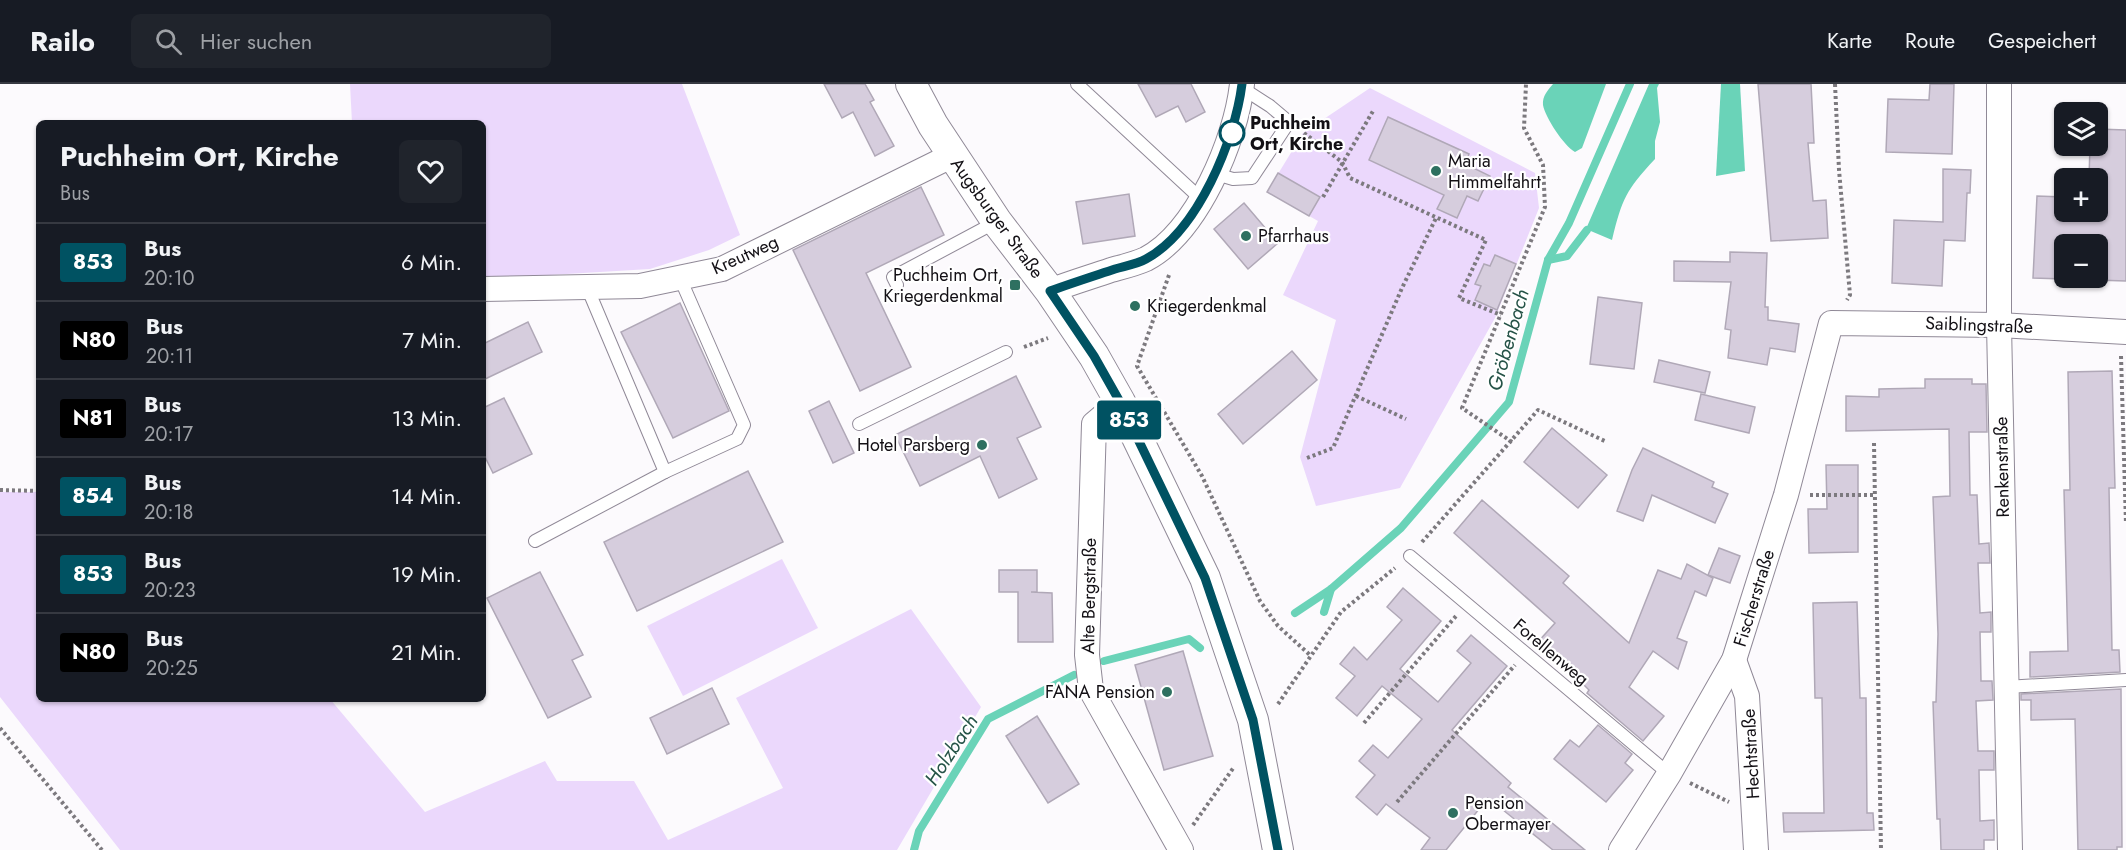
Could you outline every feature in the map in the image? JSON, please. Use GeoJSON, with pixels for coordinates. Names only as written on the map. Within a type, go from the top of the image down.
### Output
{"type":"FeatureCollection","features":[{"type":"Feature","properties":{"kind":"street","name":"Augsburger Straße"},"geometry":{"type":"LineString","coordinates":[[911,84],[953,155],[997,222],[1050,291],[1094,356],[1120,402],[1205,578],[1253,720],[1278,850]]}},
{"type":"Feature","properties":{"kind":"street","name":"Renkenstraße"},"geometry":{"type":"LineString","coordinates":[[1999,84],[2000,325],[2010,850]]}},
{"type":"Feature","properties":{"kind":"street"},"geometry":{"type":"LineString","coordinates":[[1050,291],[1143,260],[1170,241],[1216,174],[1232,135],[1242,86]]}},
{"type":"Feature","properties":{"kind":"street","name":"Kreutweg"},"geometry":{"type":"LineString","coordinates":[[486,289],[640,286],[722,269],[953,155]]}},
{"type":"Feature","properties":{"kind":"street","name":"Saiblingstraße"},"geometry":{"type":"LineString","coordinates":[[1831,323],[2000,325],[2123,332]]}},
{"type":"Feature","properties":{"kind":"street","name":"Fischerstraße"},"geometry":{"type":"LineString","coordinates":[[1621,850],[1670,774],[1734,660],[1786,495],[1831,323]]}},
{"type":"Feature","properties":{"kind":"street","name":"Alte Bergstraße"},"geometry":{"type":"LineString","coordinates":[[1120,402],[1094,424],[1086,655],[1091,690],[1181,847]]}},
{"type":"Feature","properties":{"kind":"street","name":"Hechtstraße"},"geometry":{"type":"LineString","coordinates":[[1734,660],[1747,696],[1756,850]]}},
{"type":"Feature","properties":{"kind":"lane"},"geometry":{"type":"LineString","coordinates":[[1077,84],[1201,199]]}},
{"type":"Feature","properties":{"kind":"lane"},"geometry":{"type":"LineString","coordinates":[[1216,174],[1233,179],[1252,178],[1289,122],[1242,86]]}},
{"type":"Feature","properties":{"kind":"lane"},"geometry":{"type":"LineString","coordinates":[[897,285],[893,278],[954,251],[997,222]]}},
{"type":"Feature","properties":{"kind":"lane"},"geometry":{"type":"LineString","coordinates":[[535,541],[666,472],[737,439],[744,425],[680,278]]}},
{"type":"Feature","properties":{"kind":"lane"},"geometry":{"type":"LineString","coordinates":[[587,287],[666,472]]}},
{"type":"Feature","properties":{"kind":"lane"},"geometry":{"type":"LineString","coordinates":[[859,424],[943,376],[1006,352]]}},
{"type":"Feature","properties":{"kind":"lane","name":"Forellenweg"},"geometry":{"type":"LineString","coordinates":[[1410,556],[1670,774]]}},
{"type":"Feature","properties":{"kind":"lane"},"geometry":{"type":"LineString","coordinates":[[2006,687],[2126,680]]}},
{"type":"Feature","properties":{"kind":"path"},"geometry":{"type":"LineString","coordinates":[[1526,84],[1524,128],[1543,165],[1545,207],[1462,408],[1512,442],[1538,410],[1607,441]]}},
{"type":"Feature","properties":{"kind":"path"},"geometry":{"type":"LineString","coordinates":[[1831,323],[1850,295],[1839,170],[1835,84]]}},
{"type":"Feature","properties":{"kind":"path"},"geometry":{"type":"LineString","coordinates":[[1323,197],[1373,111]]}},
{"type":"Feature","properties":{"kind":"path"},"geometry":{"type":"LineString","coordinates":[[1289,122],[1342,162],[1350,178],[1486,240],[1459,298],[1501,315]]}},
{"type":"Feature","properties":{"kind":"path"},"geometry":{"type":"LineString","coordinates":[[1307,458],[1333,448],[1402,288],[1436,218]]}},
{"type":"Feature","properties":{"kind":"path"},"geometry":{"type":"LineString","coordinates":[[2123,332],[2126,524]]}},
{"type":"Feature","properties":{"kind":"path"},"geometry":{"type":"LineString","coordinates":[[1034,345],[1049,337]]}},
{"type":"Feature","properties":{"kind":"path"},"geometry":{"type":"LineString","coordinates":[[1137,366],[1202,476],[1260,601],[1278,626],[1311,656],[1273,710]]}},
{"type":"Feature","properties":{"kind":"path"},"geometry":{"type":"LineString","coordinates":[[1356,396],[1406,419]]}},
{"type":"Feature","properties":{"kind":"path"},"geometry":{"type":"LineString","coordinates":[[1874,443],[1881,850]]}},
{"type":"Feature","properties":{"kind":"path"},"geometry":{"type":"LineString","coordinates":[[0,490],[36,491]]}},
{"type":"Feature","properties":{"kind":"path"},"geometry":{"type":"LineString","coordinates":[[1786,495],[1874,495]]}},
{"type":"Feature","properties":{"kind":"path"},"geometry":{"type":"LineString","coordinates":[[1364,723],[1466,604]]}},
{"type":"Feature","properties":{"kind":"path"},"geometry":{"type":"LineString","coordinates":[[1397,802],[1525,654]]}},
{"type":"Feature","properties":{"kind":"path"},"geometry":{"type":"LineString","coordinates":[[0,729],[102,850]]}},
{"type":"Feature","properties":{"kind":"path"},"geometry":{"type":"LineString","coordinates":[[1181,847],[1234,766]]}},
{"type":"Feature","properties":{"kind":"path"},"geometry":{"type":"LineString","coordinates":[[1670,774],[1754,814]]}},
{"type":"Feature","properties":{"kind":"shaded area"},"geometry":{"type":"Polygon","coordinates":[[[350,84],[682,84],[740,235],[709,250],[650,269],[486,279],[486,120],[352,120],[350,84]]]}},
{"type":"Feature","properties":{"kind":"shaded area"},"geometry":{"type":"Polygon","coordinates":[[[1553,84],[1606,84],[1582,148],[1575,152],[1561,138],[1544,110],[1543,99],[1553,84]]]}},
{"type":"Feature","properties":{"kind":"shaded area"},"geometry":{"type":"Polygon","coordinates":[[[1649,84],[1659,84],[1657,88],[1660,122],[1655,141],[1655,159],[1637,179],[1626,196],[1612,240],[1586,229],[1649,84]]]}},
{"type":"Feature","properties":{"kind":"shaded area"},"geometry":{"type":"Polygon","coordinates":[[[1721,84],[1740,84],[1745,171],[1716,176],[1721,84]]]}},
{"type":"Feature","properties":{"kind":"shaded area"},"geometry":{"type":"Polygon","coordinates":[[[1370,88],[1535,173],[1539,208],[1495,318],[1400,488],[1316,506],[1300,457],[1336,320],[1283,295],[1318,221],[1267,192],[1303,133],[1370,88]]]}},
{"type":"Feature","properties":{"kind":"shaded area"},"geometry":{"type":"Polygon","coordinates":[[[0,492],[36,492],[36,702],[333,702],[425,812],[545,761],[557,781],[634,781],[668,840],[783,788],[736,698],[911,609],[981,707],[897,850],[120,850],[0,697],[0,492]]]}},
{"type":"Feature","properties":{"kind":"shaded area"},"geometry":{"type":"Polygon","coordinates":[[[782,559],[818,628],[683,696],[647,626],[782,559]]]}},
{"type":"Feature","properties":{"kind":"building"},"geometry":{"type":"Polygon","coordinates":[[[824,84],[865,84],[874,100],[870,102],[894,146],[875,156],[853,112],[842,118],[824,84]]]}},
{"type":"Feature","properties":{"kind":"building"},"geometry":{"type":"Polygon","coordinates":[[[1138,84],[1191,84],[1205,112],[1186,122],[1178,106],[1156,117],[1138,84]]]}},
{"type":"Feature","properties":{"kind":"building"},"geometry":{"type":"Polygon","coordinates":[[[1758,84],[1811,84],[1814,143],[1808,143],[1813,201],[1826,200],[1828,238],[1771,241],[1758,84]]]}},
{"type":"Feature","properties":{"kind":"building"},"geometry":{"type":"Polygon","coordinates":[[[1930,84],[1954,84],[1952,154],[1886,152],[1888,99],[1929,100],[1930,84]]]}},
{"type":"Feature","properties":{"kind":"building","name":"Maria Himmelfahrt"},"geometry":{"type":"Polygon","coordinates":[[[1388,117],[1469,154],[1465,164],[1490,176],[1478,201],[1467,196],[1457,218],[1437,209],[1444,195],[1369,160],[1388,117]]]}},
{"type":"Feature","properties":{"kind":"building"},"geometry":{"type":"Polygon","coordinates":[[[2108,129],[2126,130],[2126,281],[2108,280],[2108,234],[2054,234],[2054,279],[2033,278],[2037,196],[2054,197],[2054,222],[2108,222],[2108,168],[2089,168],[2090,156],[2108,156],[2108,129]]]}},
{"type":"Feature","properties":{"kind":"building"},"geometry":{"type":"Polygon","coordinates":[[[1943,169],[1971,170],[1970,193],[1967,193],[1965,241],[1944,240],[1942,286],[1892,283],[1894,220],[1943,222],[1943,169]]]}},
{"type":"Feature","properties":{"kind":"building"},"geometry":{"type":"Polygon","coordinates":[[[1278,173],[1320,197],[1309,216],[1267,192],[1278,173]]]}},
{"type":"Feature","properties":{"kind":"building"},"geometry":{"type":"Polygon","coordinates":[[[921,187],[944,235],[866,273],[911,367],[860,391],[793,250],[921,187]]]}},
{"type":"Feature","properties":{"kind":"building"},"geometry":{"type":"Polygon","coordinates":[[[1129,194],[1135,236],[1083,244],[1076,202],[1129,194]]]}},
{"type":"Feature","properties":{"kind":"building","name":"Pfarrhaus"},"geometry":{"type":"Polygon","coordinates":[[[1244,203],[1278,243],[1248,269],[1214,229],[1244,203]]]}},
{"type":"Feature","properties":{"kind":"building"},"geometry":{"type":"Polygon","coordinates":[[[1730,252],[1767,253],[1765,307],[1768,307],[1768,320],[1799,324],[1795,352],[1770,348],[1767,365],[1728,358],[1731,330],[1725,329],[1731,282],[1674,281],[1674,261],[1730,262],[1730,252]]]}},
{"type":"Feature","properties":{"kind":"building"},"geometry":{"type":"Polygon","coordinates":[[[1495,255],[1516,264],[1497,310],[1475,300],[1481,286],[1475,284],[1484,264],[1490,266],[1495,255]]]}},
{"type":"Feature","properties":{"kind":"building"},"geometry":{"type":"Polygon","coordinates":[[[1598,297],[1642,303],[1634,369],[1590,364],[1598,297]]]}},
{"type":"Feature","properties":{"kind":"building"},"geometry":{"type":"Polygon","coordinates":[[[680,303],[729,411],[673,438],[621,332],[680,303]]]}},
{"type":"Feature","properties":{"kind":"building"},"geometry":{"type":"Polygon","coordinates":[[[528,322],[542,352],[486,379],[486,343],[528,322]]]}},
{"type":"Feature","properties":{"kind":"building"},"geometry":{"type":"Polygon","coordinates":[[[1292,351],[1317,380],[1243,444],[1218,414],[1292,351]]]}},
{"type":"Feature","properties":{"kind":"building"},"geometry":{"type":"Polygon","coordinates":[[[1659,360],[1710,372],[1705,393],[1654,382],[1659,360]]]}},
{"type":"Feature","properties":{"kind":"building"},"geometry":{"type":"Polygon","coordinates":[[[2112,371],[2115,488],[2109,488],[2112,650],[2119,650],[2120,672],[2030,677],[2030,652],[2068,651],[2064,490],[2070,490],[2068,372],[2112,371]]]}},
{"type":"Feature","properties":{"kind":"building"},"geometry":{"type":"Polygon","coordinates":[[[1016,376],[1041,427],[1017,438],[1037,479],[999,498],[980,456],[920,486],[895,435],[1016,376]]]}},
{"type":"Feature","properties":{"kind":"building"},"geometry":{"type":"Polygon","coordinates":[[[1925,379],[1972,379],[1972,384],[1986,384],[1987,432],[1969,432],[1970,495],[1977,495],[1979,544],[1989,543],[1990,563],[1978,563],[1980,613],[1991,612],[1991,632],[1980,632],[1981,681],[1992,681],[1993,700],[1976,701],[1978,751],[1994,751],[1994,770],[1979,770],[1980,821],[1994,820],[1994,840],[1984,840],[1984,850],[1941,850],[1940,819],[1937,819],[1933,702],[1936,702],[1938,634],[1933,497],[1950,496],[1949,429],[1846,431],[1846,396],[1879,397],[1879,389],[1925,388],[1925,379]]]}},
{"type":"Feature","properties":{"kind":"building"},"geometry":{"type":"Polygon","coordinates":[[[1701,394],[1755,407],[1749,433],[1695,420],[1701,394]]]}},
{"type":"Feature","properties":{"kind":"building"},"geometry":{"type":"Polygon","coordinates":[[[504,398],[532,454],[493,473],[486,459],[486,407],[504,398]]]}},
{"type":"Feature","properties":{"kind":"building"},"geometry":{"type":"Polygon","coordinates":[[[829,401],[854,453],[833,463],[809,411],[829,401]]]}},
{"type":"Feature","properties":{"kind":"building"},"geometry":{"type":"Polygon","coordinates":[[[1552,428],[1607,475],[1578,508],[1524,462],[1552,428]]]}},
{"type":"Feature","properties":{"kind":"building"},"geometry":{"type":"Polygon","coordinates":[[[1643,448],[1714,482],[1712,487],[1728,494],[1715,523],[1652,495],[1643,521],[1617,511],[1643,448]]]}},
{"type":"Feature","properties":{"kind":"building"},"geometry":{"type":"Polygon","coordinates":[[[1826,465],[1858,465],[1858,552],[1809,553],[1808,509],[1827,509],[1826,465]]]}},
{"type":"Feature","properties":{"kind":"building"},"geometry":{"type":"Polygon","coordinates":[[[748,471],[783,542],[637,611],[604,542],[748,471]]]}},
{"type":"Feature","properties":{"kind":"building"},"geometry":{"type":"Polygon","coordinates":[[[1482,500],[1569,576],[1563,583],[1629,643],[1658,570],[1681,579],[1687,564],[1713,578],[1706,596],[1695,591],[1677,638],[1687,642],[1678,669],[1653,651],[1629,687],[1664,716],[1643,741],[1587,693],[1589,690],[1573,674],[1537,643],[1555,623],[1454,533],[1482,500]]]}},
{"type":"Feature","properties":{"kind":"building"},"geometry":{"type":"Polygon","coordinates":[[[1719,548],[1740,556],[1730,583],[1708,575],[1719,548]]]}},
{"type":"Feature","properties":{"kind":"building"},"geometry":{"type":"Polygon","coordinates":[[[999,570],[1037,570],[1037,592],[1031,592],[1052,593],[1053,642],[1018,642],[1018,592],[999,592],[999,570]]]}},
{"type":"Feature","properties":{"kind":"building"},"geometry":{"type":"Polygon","coordinates":[[[540,572],[583,655],[572,660],[591,697],[548,718],[487,598],[540,572]]]}},
{"type":"Feature","properties":{"kind":"building"},"geometry":{"type":"Polygon","coordinates":[[[1403,588],[1441,621],[1400,669],[1438,702],[1471,663],[1457,651],[1471,635],[1507,666],[1452,730],[1511,783],[1508,787],[1585,850],[1553,850],[1488,798],[1446,850],[1421,850],[1430,838],[1386,804],[1377,815],[1356,797],[1375,775],[1359,761],[1373,745],[1388,758],[1422,719],[1382,686],[1357,716],[1336,698],[1355,676],[1340,664],[1354,647],[1367,660],[1402,620],[1387,607],[1403,588]]]}},
{"type":"Feature","properties":{"kind":"building"},"geometry":{"type":"Polygon","coordinates":[[[1857,602],[1860,698],[1866,698],[1867,813],[1873,813],[1874,830],[1784,832],[1783,813],[1824,813],[1822,698],[1815,698],[1813,603],[1857,602]]]}},
{"type":"Feature","properties":{"kind":"building"},"geometry":{"type":"Polygon","coordinates":[[[1183,651],[1213,756],[1164,770],[1135,665],[1183,651]]]}},
{"type":"Feature","properties":{"kind":"building"},"geometry":{"type":"Polygon","coordinates":[[[712,688],[729,724],[667,754],[650,718],[712,688]]]}},
{"type":"Feature","properties":{"kind":"building"},"geometry":{"type":"Polygon","coordinates":[[[2121,689],[2122,847],[2117,847],[2117,850],[2078,850],[2075,719],[2031,720],[2031,700],[2021,700],[2021,694],[2121,689]]]}},
{"type":"Feature","properties":{"kind":"building"},"geometry":{"type":"Polygon","coordinates":[[[1037,716],[1079,784],[1048,803],[1006,736],[1037,716]]]}},
{"type":"Feature","properties":{"kind":"building"},"geometry":{"type":"Polygon","coordinates":[[[1598,725],[1632,754],[1625,763],[1633,770],[1606,802],[1554,759],[1570,740],[1579,747],[1598,725]]]}},
{"type":"Feature","properties":{"kind":"waterway","name":"Gröbenbach"},"geometry":{"type":"LineString","coordinates":[[1295,613],[1331,589],[1401,528],[1509,402],[1548,260],[1569,223],[1630,84]]}},
{"type":"Feature","properties":{"kind":"waterway"},"geometry":{"type":"LineString","coordinates":[[1548,260],[1567,256],[1587,230]]}},
{"type":"Feature","properties":{"kind":"waterway"},"geometry":{"type":"LineString","coordinates":[[1324,612],[1331,589]]}},
{"type":"Feature","properties":{"kind":"waterway","name":"Holzbach"},"geometry":{"type":"LineString","coordinates":[[1104,661],[1189,639],[1200,648]]}},
{"type":"Feature","properties":{"kind":"waterway","name":"Holzbach"},"geometry":{"type":"LineString","coordinates":[[914,850],[919,831],[988,719],[1074,675]]}},
{"type":"Feature","properties":{"kind":"bus line","name":"853"},"geometry":{"type":"LineString","coordinates":[[1242,84],[1232,135],[1216,174],[1170,241],[1143,260],[1050,291],[1094,356],[1120,402],[1205,578],[1253,720],[1278,850]]}},
{"type":"Feature","properties":{"kind":"place","name":"Puchheim Ort, Kirche"},"geometry":{"type":"Point","coordinates":[1232,133]}},
{"type":"Feature","properties":{"kind":"place","name":"Maria Himmelfahrt"},"geometry":{"type":"Point","coordinates":[1436,171]}},
{"type":"Feature","properties":{"kind":"place","name":"Pfarrhaus"},"geometry":{"type":"Point","coordinates":[1246,236]}},
{"type":"Feature","properties":{"kind":"place","name":"Puchheim Ort, Kriegerdenkmal"},"geometry":{"type":"Point","coordinates":[1015,285]}},
{"type":"Feature","properties":{"kind":"place","name":"Kriegerdenkmal"},"geometry":{"type":"Point","coordinates":[1135,306]}},
{"type":"Feature","properties":{"kind":"place","name":"Hotel Parsberg"},"geometry":{"type":"Point","coordinates":[982,445]}},
{"type":"Feature","properties":{"kind":"place","name":"FANA Pension"},"geometry":{"type":"Point","coordinates":[1167,692]}},
{"type":"Feature","properties":{"kind":"place","name":"Pension Obermayer"},"geometry":{"type":"Point","coordinates":[1453,813]}}]}
